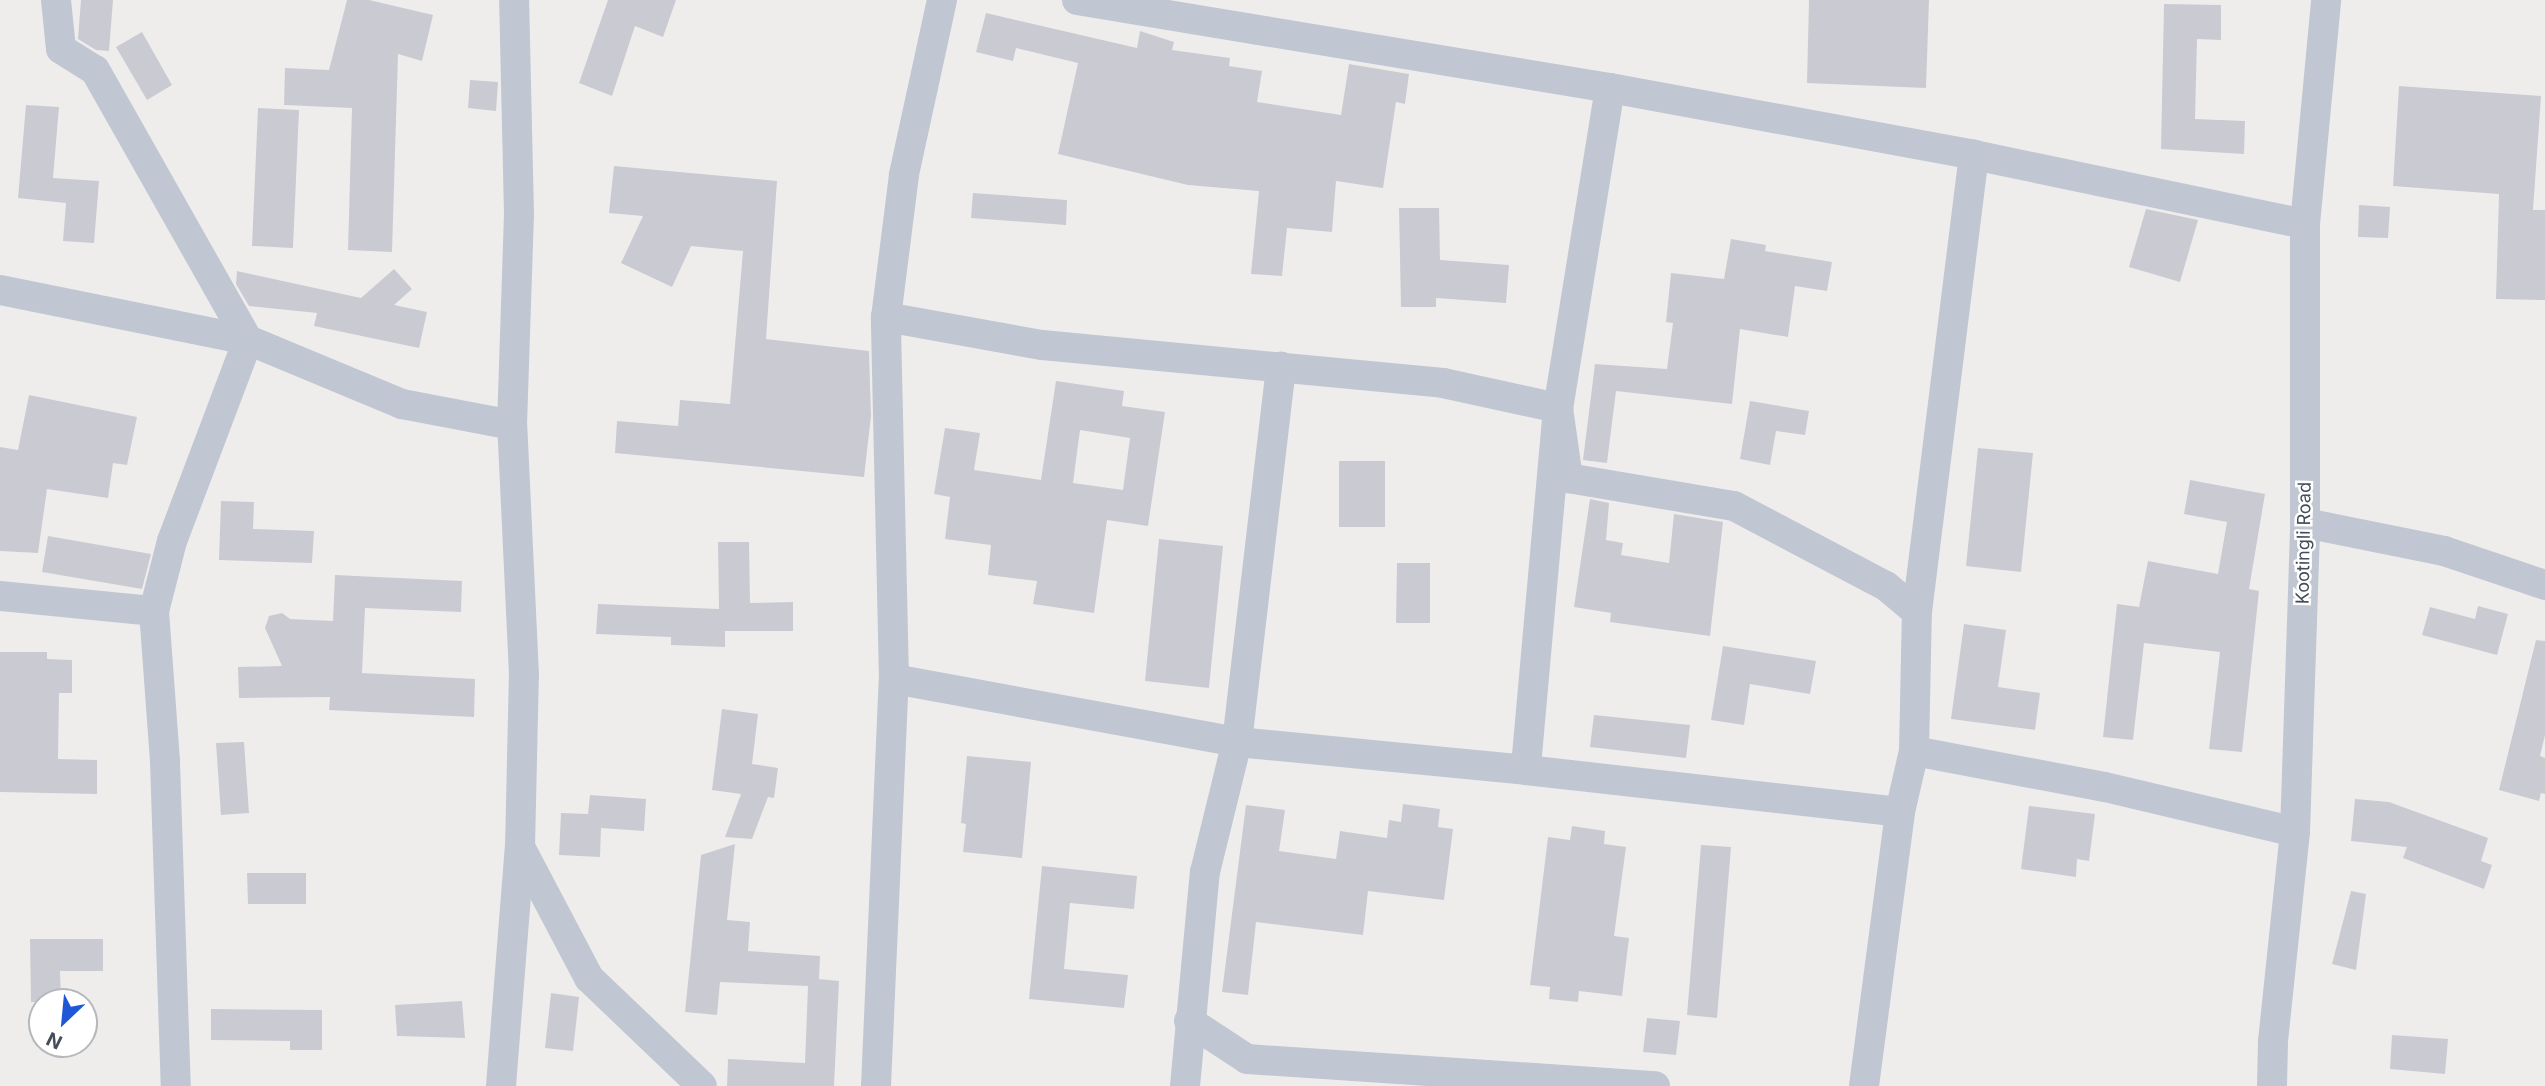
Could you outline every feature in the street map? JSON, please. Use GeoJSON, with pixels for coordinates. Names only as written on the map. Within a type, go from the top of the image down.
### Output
{"type":"FeatureCollection","features":[{"type":"Feature","properties":{"kind":"street"},"geometry":{"type":"LineString","coordinates":[[56,0],[61,49],[95,70],[248,340]]}},
{"type":"Feature","properties":{"kind":"street"},"geometry":{"type":"LineString","coordinates":[[501,1086],[520,847],[524,676],[512,425],[519,215],[514,0]]}},
{"type":"Feature","properties":{"kind":"street"},"geometry":{"type":"LineString","coordinates":[[876,1086],[894,679],[886,317],[904,175],[942,0]]}},
{"type":"Feature","properties":{"kind":"street"},"geometry":{"type":"LineString","coordinates":[[1077,0],[1610,88],[1975,155],[2305,224]]}},
{"type":"Feature","properties":{"kind":"street","name":"Kootingli Road"},"geometry":{"type":"LineString","coordinates":[[2272,1086],[2273,1041],[2295,832],[2305,523],[2305,224],[2326,0]]}},
{"type":"Feature","properties":{"kind":"street"},"geometry":{"type":"LineString","coordinates":[[1526,770],[1558,408],[1610,88]]}},
{"type":"Feature","properties":{"kind":"street"},"geometry":{"type":"LineString","coordinates":[[1864,1086],[1900,812],[1914,751],[1917,612],[1975,155]]}},
{"type":"Feature","properties":{"kind":"street"},"geometry":{"type":"LineString","coordinates":[[0,290],[248,340],[402,404],[512,425]]}},
{"type":"Feature","properties":{"kind":"street"},"geometry":{"type":"LineString","coordinates":[[886,317],[1042,345],[1443,383],[1558,408]]}},
{"type":"Feature","properties":{"kind":"street"},"geometry":{"type":"LineString","coordinates":[[176,1086],[165,762],[154,611],[172,541],[248,340]]}},
{"type":"Feature","properties":{"kind":"street"},"geometry":{"type":"LineString","coordinates":[[1185,1086],[1205,872],[1237,742],[1281,367]]}},
{"type":"Feature","properties":{"kind":"street"},"geometry":{"type":"LineString","coordinates":[[1558,408],[1568,478],[1734,506],[1886,586],[1917,612]]}},
{"type":"Feature","properties":{"kind":"street"},"geometry":{"type":"LineString","coordinates":[[2305,523],[2444,551],[2545,585]]}},
{"type":"Feature","properties":{"kind":"street"},"geometry":{"type":"LineString","coordinates":[[0,596],[154,611]]}},
{"type":"Feature","properties":{"kind":"street"},"geometry":{"type":"LineString","coordinates":[[894,679],[1237,742],[1526,770],[1900,812]]}},
{"type":"Feature","properties":{"kind":"street"},"geometry":{"type":"LineString","coordinates":[[1914,751],[2105,787],[2295,832]]}},
{"type":"Feature","properties":{"kind":"street"},"geometry":{"type":"LineString","coordinates":[[520,847],[589,978],[702,1086]]}},
{"type":"Feature","properties":{"kind":"street"},"geometry":{"type":"LineString","coordinates":[[1189,1021],[1247,1059],[1655,1086]]}},
{"type":"Feature","properties":{"kind":"building"},"geometry":{"type":"Polygon","coordinates":[[[81,0],[113,0],[109,51],[96,50],[78,39],[81,0]]]}},
{"type":"Feature","properties":{"kind":"building"},"geometry":{"type":"Polygon","coordinates":[[[347,0],[369,0],[433,15],[422,61],[398,54],[392,252],[348,250],[352,108],[284,105],[285,68],[329,70],[347,0]]]}},
{"type":"Feature","properties":{"kind":"building"},"geometry":{"type":"Polygon","coordinates":[[[608,0],[676,0],[663,37],[635,26],[612,96],[579,83],[608,0]]]}},
{"type":"Feature","properties":{"kind":"building"},"geometry":{"type":"Polygon","coordinates":[[[1809,0],[1929,0],[1926,88],[1807,83],[1809,0]]]}},
{"type":"Feature","properties":{"kind":"building"},"geometry":{"type":"Polygon","coordinates":[[[2164,4],[2221,5],[2221,40],[2197,39],[2195,119],[2245,121],[2244,154],[2161,149],[2164,4]]]}},
{"type":"Feature","properties":{"kind":"building"},"geometry":{"type":"Polygon","coordinates":[[[986,13],[1137,48],[1140,31],[1174,42],[1172,50],[1230,58],[1229,66],[1262,71],[1257,102],[1341,115],[1349,64],[1409,74],[1405,104],[1396,102],[1383,188],[1336,181],[1332,232],[1287,228],[1282,276],[1251,274],[1259,191],[1188,185],[1058,154],[1078,63],[1016,48],[1013,61],[976,52],[986,13]]]}},
{"type":"Feature","properties":{"kind":"building"},"geometry":{"type":"Polygon","coordinates":[[[142,32],[172,85],[147,100],[116,47],[142,32]]]}},
{"type":"Feature","properties":{"kind":"building"},"geometry":{"type":"Polygon","coordinates":[[[470,80],[498,82],[496,111],[468,108],[470,80]]]}},
{"type":"Feature","properties":{"kind":"building"},"geometry":{"type":"Polygon","coordinates":[[[2399,86],[2541,96],[2533,210],[2545,210],[2545,300],[2496,299],[2499,194],[2393,186],[2399,86]]]}},
{"type":"Feature","properties":{"kind":"building"},"geometry":{"type":"Polygon","coordinates":[[[26,105],[59,107],[53,178],[99,181],[94,243],[63,241],[66,203],[18,198],[26,105]]]}},
{"type":"Feature","properties":{"kind":"building"},"geometry":{"type":"Polygon","coordinates":[[[258,108],[299,110],[293,248],[252,246],[258,108]]]}},
{"type":"Feature","properties":{"kind":"building"},"geometry":{"type":"Polygon","coordinates":[[[614,166],[777,181],[766,339],[869,351],[871,416],[864,477],[615,453],[617,421],[678,426],[680,400],[730,404],[743,251],[691,246],[672,287],[621,263],[643,216],[609,213],[614,166]]]}},
{"type":"Feature","properties":{"kind":"building"},"geometry":{"type":"Polygon","coordinates":[[[973,193],[1067,200],[1066,225],[971,218],[973,193]]]}},
{"type":"Feature","properties":{"kind":"building"},"geometry":{"type":"Polygon","coordinates":[[[2359,205],[2390,207],[2388,238],[2358,237],[2359,205]]]}},
{"type":"Feature","properties":{"kind":"building"},"geometry":{"type":"Polygon","coordinates":[[[1399,208],[1439,208],[1440,260],[1509,265],[1506,303],[1436,298],[1436,307],[1401,307],[1399,208]]]}},
{"type":"Feature","properties":{"kind":"building"},"geometry":{"type":"Polygon","coordinates":[[[2146,209],[2198,220],[2180,282],[2129,267],[2146,209]]]}},
{"type":"Feature","properties":{"kind":"building"},"geometry":{"type":"Polygon","coordinates":[[[1731,239],[1766,245],[1765,251],[1832,262],[1827,291],[1795,286],[1788,337],[1740,329],[1732,404],[1616,391],[1607,463],[1583,460],[1595,364],[1667,369],[1673,323],[1666,322],[1671,273],[1724,279],[1731,239]]]}},
{"type":"Feature","properties":{"kind":"building"},"geometry":{"type":"Polygon","coordinates":[[[394,269],[412,289],[394,305],[427,312],[419,348],[314,326],[317,313],[249,306],[236,284],[237,271],[361,298],[394,269]]]}},
{"type":"Feature","properties":{"kind":"building"},"geometry":{"type":"Polygon","coordinates":[[[1056,381],[1124,391],[1122,406],[1165,412],[1148,526],[1107,520],[1094,613],[1033,604],[1037,581],[988,575],[991,545],[945,539],[950,497],[934,494],[945,428],[980,433],[974,470],[1041,480],[1056,381]],[[1080,430],[1073,483],[1123,490],[1130,438],[1080,430]]]}},
{"type":"Feature","properties":{"kind":"building"},"geometry":{"type":"Polygon","coordinates":[[[29,395],[137,417],[127,465],[113,463],[108,498],[47,489],[38,553],[0,551],[0,447],[18,450],[29,395]]]}},
{"type":"Feature","properties":{"kind":"building"},"geometry":{"type":"Polygon","coordinates":[[[1750,401],[1809,411],[1805,435],[1776,431],[1770,465],[1740,459],[1750,401]]]}},
{"type":"Feature","properties":{"kind":"building"},"geometry":{"type":"Polygon","coordinates":[[[1978,448],[2033,453],[2021,572],[1966,566],[1978,448]]]}},
{"type":"Feature","properties":{"kind":"building"},"geometry":{"type":"Polygon","coordinates":[[[1339,461],[1385,461],[1385,527],[1339,527],[1339,461]]]}},
{"type":"Feature","properties":{"kind":"building"},"geometry":{"type":"Polygon","coordinates":[[[2190,480],[2265,494],[2249,589],[2259,591],[2242,752],[2209,749],[2220,652],[2144,643],[2133,740],[2103,737],[2117,604],[2139,607],[2148,561],[2218,574],[2227,522],[2184,514],[2190,480]]]}},
{"type":"Feature","properties":{"kind":"building"},"geometry":{"type":"Polygon","coordinates":[[[1590,499],[1609,503],[1606,540],[1623,543],[1621,555],[1669,563],[1674,514],[1723,522],[1710,636],[1610,622],[1611,613],[1574,607],[1590,499]]]}},
{"type":"Feature","properties":{"kind":"building"},"geometry":{"type":"Polygon","coordinates":[[[221,501],[254,502],[253,529],[314,531],[312,563],[219,560],[221,501]]]}},
{"type":"Feature","properties":{"kind":"building"},"geometry":{"type":"Polygon","coordinates":[[[48,536],[151,554],[142,589],[42,572],[48,536]]]}},
{"type":"Feature","properties":{"kind":"building"},"geometry":{"type":"Polygon","coordinates":[[[1159,539],[1223,546],[1209,688],[1145,681],[1159,539]]]}},
{"type":"Feature","properties":{"kind":"building"},"geometry":{"type":"Polygon","coordinates":[[[718,542],[749,542],[750,603],[793,602],[793,631],[725,631],[725,647],[671,645],[671,637],[596,634],[598,604],[719,609],[718,542]]]}},
{"type":"Feature","properties":{"kind":"building"},"geometry":{"type":"Polygon","coordinates":[[[1397,563],[1430,563],[1430,623],[1396,623],[1397,563]]]}},
{"type":"Feature","properties":{"kind":"building"},"geometry":{"type":"Polygon","coordinates":[[[335,575],[462,581],[461,612],[365,608],[362,673],[475,679],[474,717],[329,710],[330,697],[239,698],[238,667],[282,666],[265,628],[269,616],[282,613],[290,619],[333,621],[335,575]]]}},
{"type":"Feature","properties":{"kind":"building"},"geometry":{"type":"Polygon","coordinates":[[[2478,606],[2508,614],[2497,655],[2422,635],[2430,607],[2475,619],[2478,606]]]}},
{"type":"Feature","properties":{"kind":"building"},"geometry":{"type":"Polygon","coordinates":[[[1964,624],[2006,630],[1998,687],[2040,693],[2035,730],[1951,719],[1964,624]]]}},
{"type":"Feature","properties":{"kind":"building"},"geometry":{"type":"Polygon","coordinates":[[[2536,640],[2545,641],[2545,735],[2540,756],[2545,758],[2545,794],[2541,793],[2539,801],[2499,790],[2536,640]]]}},
{"type":"Feature","properties":{"kind":"building"},"geometry":{"type":"Polygon","coordinates":[[[1723,646],[1816,661],[1810,694],[1750,684],[1744,725],[1711,720],[1723,646]]]}},
{"type":"Feature","properties":{"kind":"building"},"geometry":{"type":"Polygon","coordinates":[[[0,652],[47,652],[47,659],[72,660],[72,693],[59,693],[58,759],[97,760],[97,794],[0,792],[0,652]]]}},
{"type":"Feature","properties":{"kind":"building"},"geometry":{"type":"Polygon","coordinates":[[[722,709],[758,714],[752,764],[778,768],[774,798],[768,797],[752,839],[725,837],[741,794],[712,790],[722,709]]]}},
{"type":"Feature","properties":{"kind":"building"},"geometry":{"type":"Polygon","coordinates":[[[1594,715],[1690,725],[1686,758],[1590,747],[1594,715]]]}},
{"type":"Feature","properties":{"kind":"building"},"geometry":{"type":"Polygon","coordinates":[[[244,742],[249,813],[221,815],[216,743],[244,742]]]}},
{"type":"Feature","properties":{"kind":"building"},"geometry":{"type":"Polygon","coordinates":[[[967,756],[1031,762],[1022,858],[963,852],[966,824],[961,823],[967,756]]]}},
{"type":"Feature","properties":{"kind":"building"},"geometry":{"type":"Polygon","coordinates":[[[590,795],[646,799],[644,831],[601,828],[600,857],[559,855],[561,813],[588,814],[590,795]]]}},
{"type":"Feature","properties":{"kind":"building"},"geometry":{"type":"Polygon","coordinates":[[[2355,799],[2389,802],[2488,838],[2481,861],[2492,865],[2484,889],[2403,858],[2407,847],[2351,841],[2355,799]]]}},
{"type":"Feature","properties":{"kind":"building"},"geometry":{"type":"Polygon","coordinates":[[[1403,804],[1440,809],[1438,827],[1453,829],[1444,900],[1368,891],[1363,935],[1256,922],[1248,995],[1222,992],[1246,805],[1285,810],[1279,851],[1336,859],[1340,831],[1387,838],[1389,820],[1401,822],[1403,804]]]}},
{"type":"Feature","properties":{"kind":"building"},"geometry":{"type":"Polygon","coordinates":[[[2029,806],[2095,814],[2089,861],[2077,859],[2076,877],[2021,869],[2029,806]]]}},
{"type":"Feature","properties":{"kind":"building"},"geometry":{"type":"Polygon","coordinates":[[[1572,826],[1605,831],[1604,844],[1626,847],[1614,936],[1629,938],[1622,996],[1579,991],[1578,1002],[1549,999],[1550,987],[1530,985],[1548,837],[1570,840],[1572,826]]]}},
{"type":"Feature","properties":{"kind":"building"},"geometry":{"type":"Polygon","coordinates":[[[735,844],[727,920],[750,922],[748,951],[820,956],[819,979],[839,981],[834,1086],[727,1086],[728,1059],[805,1063],[808,986],[720,982],[717,1015],[685,1012],[701,855],[735,844]]]}},
{"type":"Feature","properties":{"kind":"building"},"geometry":{"type":"Polygon","coordinates":[[[1701,845],[1731,847],[1717,1018],[1687,1015],[1701,845]]]}},
{"type":"Feature","properties":{"kind":"building"},"geometry":{"type":"Polygon","coordinates":[[[1042,866],[1137,876],[1134,909],[1070,903],[1064,969],[1128,975],[1124,1008],[1029,999],[1042,866]]]}},
{"type":"Feature","properties":{"kind":"building"},"geometry":{"type":"Polygon","coordinates":[[[247,873],[306,873],[306,904],[248,904],[247,873]]]}},
{"type":"Feature","properties":{"kind":"building"},"geometry":{"type":"Polygon","coordinates":[[[2351,891],[2366,894],[2356,970],[2332,964],[2351,891]]]}},
{"type":"Feature","properties":{"kind":"building"},"geometry":{"type":"Polygon","coordinates":[[[30,939],[103,939],[103,971],[60,971],[61,988],[31,988],[30,939]]]}},
{"type":"Feature","properties":{"kind":"building"},"geometry":{"type":"Polygon","coordinates":[[[551,993],[579,997],[573,1051],[545,1048],[551,993]]]}},
{"type":"Feature","properties":{"kind":"building"},"geometry":{"type":"Polygon","coordinates":[[[462,1001],[465,1038],[397,1036],[395,1005],[462,1001]]]}},
{"type":"Feature","properties":{"kind":"building"},"geometry":{"type":"Polygon","coordinates":[[[211,1009],[322,1010],[322,1050],[290,1050],[290,1041],[211,1040],[211,1009]]]}},
{"type":"Feature","properties":{"kind":"building"},"geometry":{"type":"Polygon","coordinates":[[[1647,1018],[1680,1021],[1676,1055],[1643,1052],[1647,1018]]]}},
{"type":"Feature","properties":{"kind":"building"},"geometry":{"type":"Polygon","coordinates":[[[2392,1035],[2448,1039],[2445,1074],[2390,1069],[2392,1035]]]}}]}
